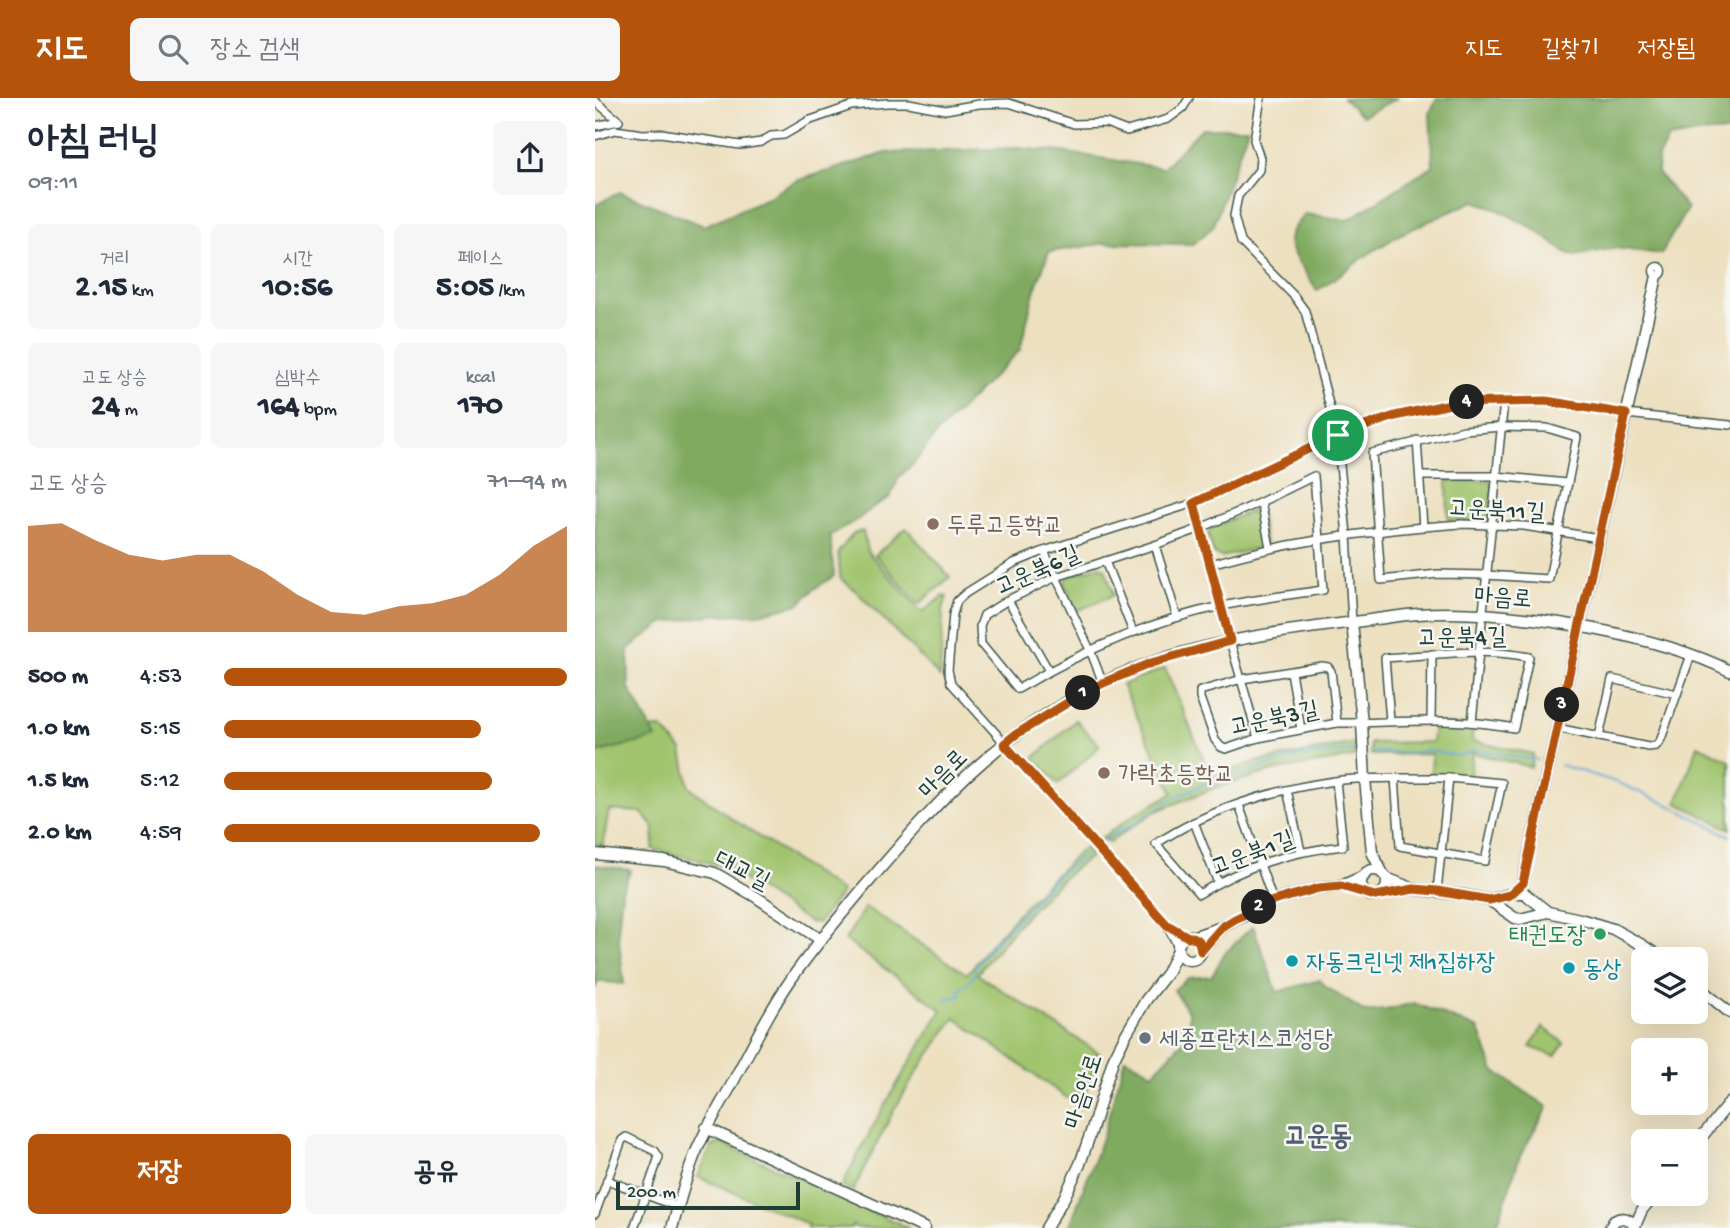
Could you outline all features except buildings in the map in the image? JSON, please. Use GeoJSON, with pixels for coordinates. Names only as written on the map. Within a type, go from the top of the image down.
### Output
{"type":"FeatureCollection","features":[{"type":"Feature","properties":{"kind":"street"},"geometry":{"type":"LineString","coordinates":[[595,136],[615,130],[643,134],[661,133],[730,145],[750,144],[761,142],[771,135],[784,135],[808,121],[851,106],[887,103],[909,103],[945,110],[979,104],[1009,103],[1074,124],[1107,123],[1127,131],[1168,119],[1183,108],[1189,98]]}},
{"type":"Feature","properties":{"kind":"street"},"geometry":{"type":"LineString","coordinates":[[1261,98],[1254,140],[1260,158],[1259,170],[1238,196],[1234,216],[1241,242],[1305,310],[1338,435],[1372,852],[1362,880],[1363,888],[1368,894]]}},
{"type":"Feature","properties":{"kind":"street"},"geometry":{"type":"LineString","coordinates":[[595,101],[619,121],[595,126]]}},
{"type":"Feature","properties":{"kind":"street"},"geometry":{"type":"LineString","coordinates":[[1507,912],[1506,900],[1523,883],[1657,276]]}},
{"type":"Feature","properties":{"kind":"street"},"geometry":{"type":"LineString","coordinates":[[1472,722],[1504,401]]}},
{"type":"Feature","properties":{"kind":"street"},"geometry":{"type":"LineString","coordinates":[[1192,960],[1181,957],[1167,925],[951,684],[948,670],[953,614],[957,601],[1014,563],[1194,503],[1338,435],[1395,416],[1455,403],[1546,401],[1626,414],[1730,425]]}},
{"type":"Feature","properties":{"kind":"street"},"geometry":{"type":"LineString","coordinates":[[1501,427],[1547,428],[1577,436],[1549,579],[1438,574],[1381,580],[1371,453],[1417,440],[1464,429],[1501,427]]}},
{"type":"Feature","properties":{"kind":"street"},"geometry":{"type":"LineString","coordinates":[[1417,440],[1420,476]]}},
{"type":"Feature","properties":{"kind":"street","name":"고운북6길"},"geometry":{"type":"LineString","coordinates":[[1314,476],[1323,590],[1222,606],[1177,617],[1090,650],[1019,689],[981,644],[979,626],[984,615],[1008,600],[1056,577],[1155,545],[1261,502],[1314,476]]}},
{"type":"Feature","properties":{"kind":"street","name":"고운북11길"},"geometry":{"type":"LineString","coordinates":[[1567,483],[1496,476],[1420,476],[1423,527],[1461,524],[1524,526],[1599,538]]}},
{"type":"Feature","properties":{"kind":"street"},"geometry":{"type":"LineString","coordinates":[[1261,502],[1270,547]]}},
{"type":"Feature","properties":{"kind":"street"},"geometry":{"type":"LineString","coordinates":[[1194,503],[1258,738]]}},
{"type":"Feature","properties":{"kind":"street"},"geometry":{"type":"LineString","coordinates":[[1211,564],[1270,547],[1423,527]]}},
{"type":"Feature","properties":{"kind":"street"},"geometry":{"type":"LineString","coordinates":[[1155,545],[1177,617]]}},
{"type":"Feature","properties":{"kind":"street"},"geometry":{"type":"LineString","coordinates":[[1044,551],[1103,683]]}},
{"type":"Feature","properties":{"kind":"street"},"geometry":{"type":"LineString","coordinates":[[1105,561],[1133,632]]}},
{"type":"Feature","properties":{"kind":"street"},"geometry":{"type":"LineString","coordinates":[[1008,600],[1049,671]]}},
{"type":"Feature","properties":{"kind":"street","name":"마음로"},"geometry":{"type":"LineString","coordinates":[[671,1228],[706,1128],[792,978],[821,940],[890,857],[949,793],[981,763],[1015,735],[1103,683],[1151,663],[1230,641],[1419,614],[1482,614],[1579,626],[1652,642],[1730,671]]}},
{"type":"Feature","properties":{"kind":"street","name":"고운북4길"},"geometry":{"type":"LineString","coordinates":[[1337,723],[1431,720],[1514,728],[1529,657],[1479,652],[1385,658],[1390,721]]}},
{"type":"Feature","properties":{"kind":"street"},"geometry":{"type":"LineString","coordinates":[[1431,654],[1431,720]]}},
{"type":"Feature","properties":{"kind":"street"},"geometry":{"type":"LineString","coordinates":[[1557,728],[1648,747],[1655,746],[1661,739],[1691,655]]}},
{"type":"Feature","properties":{"kind":"street","name":"고운북3길"},"geometry":{"type":"LineString","coordinates":[[1328,667],[1331,671],[1337,723],[1258,738],[1226,749],[1220,747],[1200,698],[1200,691],[1242,679],[1291,672],[1328,667]]}},
{"type":"Feature","properties":{"kind":"street"},"geometry":{"type":"LineString","coordinates":[[1291,672],[1301,729]]}},
{"type":"Feature","properties":{"kind":"street"},"geometry":{"type":"LineString","coordinates":[[1599,737],[1612,679],[1677,694]]}},
{"type":"Feature","properties":{"kind":"street"},"geometry":{"type":"LineString","coordinates":[[1437,891],[1449,778]]}},
{"type":"Feature","properties":{"kind":"street","name":"고운북1길"},"geometry":{"type":"LineString","coordinates":[[1336,781],[1343,846],[1301,852],[1260,864],[1199,894],[1156,844],[1194,822],[1239,805],[1287,790],[1336,781],[1449,778],[1502,783],[1485,861],[1442,853]]}},
{"type":"Feature","properties":{"kind":"street"},"geometry":{"type":"LineString","coordinates":[[1395,779],[1400,846],[1442,853]]}},
{"type":"Feature","properties":{"kind":"street"},"geometry":{"type":"LineString","coordinates":[[1287,790],[1301,852]]}},
{"type":"Feature","properties":{"kind":"street"},"geometry":{"type":"LineString","coordinates":[[1239,805],[1273,901]]}},
{"type":"Feature","properties":{"kind":"street"},"geometry":{"type":"LineString","coordinates":[[1194,822],[1218,883]]}},
{"type":"Feature","properties":{"kind":"street"},"geometry":{"type":"LineString","coordinates":[[1372,852],[1385,876],[1386,888],[1382,894]]}},
{"type":"Feature","properties":{"kind":"street","name":"대교길"},"geometry":{"type":"LineString","coordinates":[[595,854],[664,861],[715,873],[821,940]]}},
{"type":"Feature","properties":{"kind":"street"},"geometry":{"type":"LineString","coordinates":[[1167,973],[1181,940],[1222,927],[1273,901],[1319,888],[1341,886],[1377,871],[1414,889]]}},
{"type":"Feature","properties":{"kind":"street"},"geometry":{"type":"LineString","coordinates":[[1523,883],[1531,909],[1525,917]]}},
{"type":"Feature","properties":{"kind":"street"},"geometry":{"type":"LineString","coordinates":[[1341,886],[1375,896],[1414,889],[1489,900],[1515,918],[1548,912]]}},
{"type":"Feature","properties":{"kind":"street"},"geometry":{"type":"LineString","coordinates":[[1489,900],[1519,892],[1548,912],[1613,929],[1645,947]]}},
{"type":"Feature","properties":{"kind":"street"},"geometry":{"type":"LineString","coordinates":[[1167,925],[1199,941],[1201,951]]}},
{"type":"Feature","properties":{"kind":"street"},"geometry":{"type":"LineString","coordinates":[[1167,973],[1198,957],[1222,927]]}},
{"type":"Feature","properties":{"kind":"street","name":"마음안로"},"geometry":{"type":"LineString","coordinates":[[1047,1228],[1080,1164],[1113,1060],[1146,1000],[1167,973]]}},
{"type":"Feature","properties":{"kind":"street"},"geometry":{"type":"LineString","coordinates":[[1708,995],[1730,1013]]}},
{"type":"Feature","properties":{"kind":"street"},"geometry":{"type":"LineString","coordinates":[[1708,1129],[1730,1102]]}},
{"type":"Feature","properties":{"kind":"street"},"geometry":{"type":"LineString","coordinates":[[706,1128],[924,1228]]}},
{"type":"Feature","properties":{"kind":"street"},"geometry":{"type":"LineString","coordinates":[[595,1214],[622,1140],[626,1137],[655,1151],[659,1157],[634,1228]]}},
{"type":"Feature","properties":{"kind":"street"},"geometry":{"type":"LineString","coordinates":[[607,1180],[678,1207]]}},
{"type":"Feature","properties":{"kind":"street"},"geometry":{"type":"LineString","coordinates":[[1635,1227],[1644,1206]]}},
{"type":"Feature","properties":{"kind":"street"},"geometry":{"type":"LineString","coordinates":[[1610,1228],[1614,1221],[1641,1210]]}},
{"type":"Feature","properties":{"kind":"street"},"geometry":{"type":"LineString","coordinates":[[1622,1218],[1631,1221],[1635,1227]]}},
{"type":"Feature","properties":{"kind":"green space"},"geometry":{"type":"Polygon","coordinates":[[[1343,98],[1397,98],[1362,116],[1343,98]]]}},
{"type":"Feature","properties":{"kind":"green space"},"geometry":{"type":"Polygon","coordinates":[[[1437,98],[1730,98],[1730,132],[1710,132],[1668,139],[1658,157],[1658,173],[1687,209],[1661,254],[1614,248],[1574,256],[1533,228],[1493,207],[1474,201],[1401,234],[1317,291],[1292,252],[1289,240],[1294,228],[1305,214],[1348,220],[1433,166],[1430,114],[1437,98]]]}},
{"type":"Feature","properties":{"kind":"green space"},"geometry":{"type":"Polygon","coordinates":[[[1202,128],[1248,128],[1213,227],[1193,244],[1106,243],[1049,252],[1034,292],[1020,350],[938,432],[914,463],[899,477],[890,497],[830,536],[834,576],[813,590],[799,604],[758,614],[711,615],[663,623],[628,649],[629,688],[656,738],[599,752],[595,757],[595,205],[620,192],[704,226],[767,198],[796,181],[886,153],[1017,148],[1062,152],[1163,168],[1202,128]]]}},
{"type":"Feature","properties":{"kind":"green space"},"geometry":{"type":"Polygon","coordinates":[[[1486,480],[1493,484],[1489,515],[1485,522],[1448,520],[1447,481],[1486,480]]]}},
{"type":"Feature","properties":{"kind":"green space"},"geometry":{"type":"Polygon","coordinates":[[[1256,509],[1260,511],[1265,541],[1262,547],[1221,557],[1214,554],[1208,535],[1211,528],[1256,509]]]}},
{"type":"Feature","properties":{"kind":"green space"},"geometry":{"type":"Polygon","coordinates":[[[906,528],[950,577],[919,604],[875,555],[906,528]]]}},
{"type":"Feature","properties":{"kind":"green space"},"geometry":{"type":"Polygon","coordinates":[[[863,531],[867,551],[922,612],[944,596],[947,597],[943,610],[940,677],[840,578],[838,552],[854,533],[863,531]]]}},
{"type":"Feature","properties":{"kind":"green space"},"geometry":{"type":"Polygon","coordinates":[[[1099,566],[1105,569],[1114,595],[1077,611],[1065,584],[1066,577],[1099,566]]]}},
{"type":"Feature","properties":{"kind":"green space"},"geometry":{"type":"Polygon","coordinates":[[[1165,668],[1211,777],[1256,762],[1356,743],[1354,757],[1273,771],[1214,788],[1154,812],[1110,842],[1100,839],[1137,813],[1173,793],[1122,685],[1165,668]]]}},
{"type":"Feature","properties":{"kind":"green space"},"geometry":{"type":"Polygon","coordinates":[[[1076,720],[1100,746],[1058,784],[1034,758],[1076,720]]]}},
{"type":"Feature","properties":{"kind":"green space"},"geometry":{"type":"Polygon","coordinates":[[[1434,724],[1473,726],[1472,741],[1533,754],[1531,767],[1472,753],[1470,777],[1431,775],[1432,754],[1371,755],[1370,743],[1432,742],[1434,724]]]}},
{"type":"Feature","properties":{"kind":"green space"},"geometry":{"type":"Polygon","coordinates":[[[662,728],[682,750],[689,787],[842,892],[818,923],[809,922],[719,865],[653,849],[654,827],[641,812],[609,810],[603,845],[595,844],[595,743],[632,729],[662,728]]]}},
{"type":"Feature","properties":{"kind":"green space"},"geometry":{"type":"Polygon","coordinates":[[[1698,745],[1730,761],[1730,829],[1677,803],[1698,745]]]}},
{"type":"Feature","properties":{"kind":"green space"},"geometry":{"type":"Polygon","coordinates":[[[1085,847],[1091,856],[1044,896],[977,974],[1099,1053],[1081,1108],[955,1018],[894,1110],[853,1191],[842,1186],[890,1096],[942,1010],[845,940],[865,907],[967,974],[1023,908],[1085,847]]]}},
{"type":"Feature","properties":{"kind":"green space"},"geometry":{"type":"Polygon","coordinates":[[[595,865],[631,870],[622,890],[618,933],[624,984],[598,981],[595,988],[595,865]]]}},
{"type":"Feature","properties":{"kind":"green space"},"geometry":{"type":"Polygon","coordinates":[[[1253,926],[1277,992],[1320,980],[1326,987],[1365,1012],[1414,1003],[1479,1029],[1494,1071],[1548,1107],[1520,1156],[1496,1228],[1069,1228],[1103,1135],[1125,1058],[1153,1073],[1189,1035],[1189,1013],[1174,990],[1188,978],[1212,976],[1224,954],[1253,926]]]}},
{"type":"Feature","properties":{"kind":"green space"},"geometry":{"type":"Polygon","coordinates":[[[1543,1027],[1564,1043],[1555,1056],[1530,1047],[1543,1027]]]}},
{"type":"Feature","properties":{"kind":"green space"},"geometry":{"type":"Polygon","coordinates":[[[721,1143],[909,1228],[858,1228],[852,1225],[851,1228],[807,1228],[808,1224],[698,1177],[711,1147],[721,1143]]]}},
{"type":"Feature","properties":{"kind":"waterway"},"geometry":{"type":"LineString","coordinates":[[1372,752],[1411,753],[1426,750],[1457,756],[1474,750],[1538,760]]}},
{"type":"Feature","properties":{"kind":"waterway"},"geometry":{"type":"LineString","coordinates":[[1103,841],[1175,797],[1205,784],[1298,757],[1353,751]]}},
{"type":"Feature","properties":{"kind":"waterway"},"geometry":{"type":"LineString","coordinates":[[1560,765],[1616,782],[1730,836]]}},
{"type":"Feature","properties":{"kind":"waterway"},"geometry":{"type":"LineString","coordinates":[[945,1001],[961,996],[959,990],[974,976],[978,962],[995,942],[1061,872],[1087,853]]}},
{"type":"Feature","properties":{"kind":"place","name":"두루고등학교"},"geometry":{"type":"Point","coordinates":[933,524]}},
{"type":"Feature","properties":{"kind":"place","name":"가락초등학교"},"geometry":{"type":"Point","coordinates":[1104,773]}},
{"type":"Feature","properties":{"kind":"place","name":"태권도장"},"geometry":{"type":"Point","coordinates":[1600,934]}},
{"type":"Feature","properties":{"kind":"place","name":"자동크린넷 제1집하장"},"geometry":{"type":"Point","coordinates":[1292,961]}},
{"type":"Feature","properties":{"kind":"place","name":"동상"},"geometry":{"type":"Point","coordinates":[1569,968]}},
{"type":"Feature","properties":{"kind":"place","name":"세종프란치스코성당"},"geometry":{"type":"Point","coordinates":[1145,1038]}},
{"type":"Feature","properties":{"kind":"district","name":"고운동"},"geometry":{"type":"Point","coordinates":[1318,1134]}},
{"type":"Feature","properties":{"kind":"route"},"geometry":{"type":"LineString","coordinates":[[1546,401],[1626,414],[1523,883],[1510,895],[1489,900],[1414,889],[1375,896],[1341,886],[1319,888],[1273,901],[1235,919],[1222,927],[1201,951],[1199,941],[1167,925],[1004,744],[1103,683],[1151,663],[1230,641],[1194,503],[1338,435],[1395,416],[1455,403],[1546,401]]}}]}
